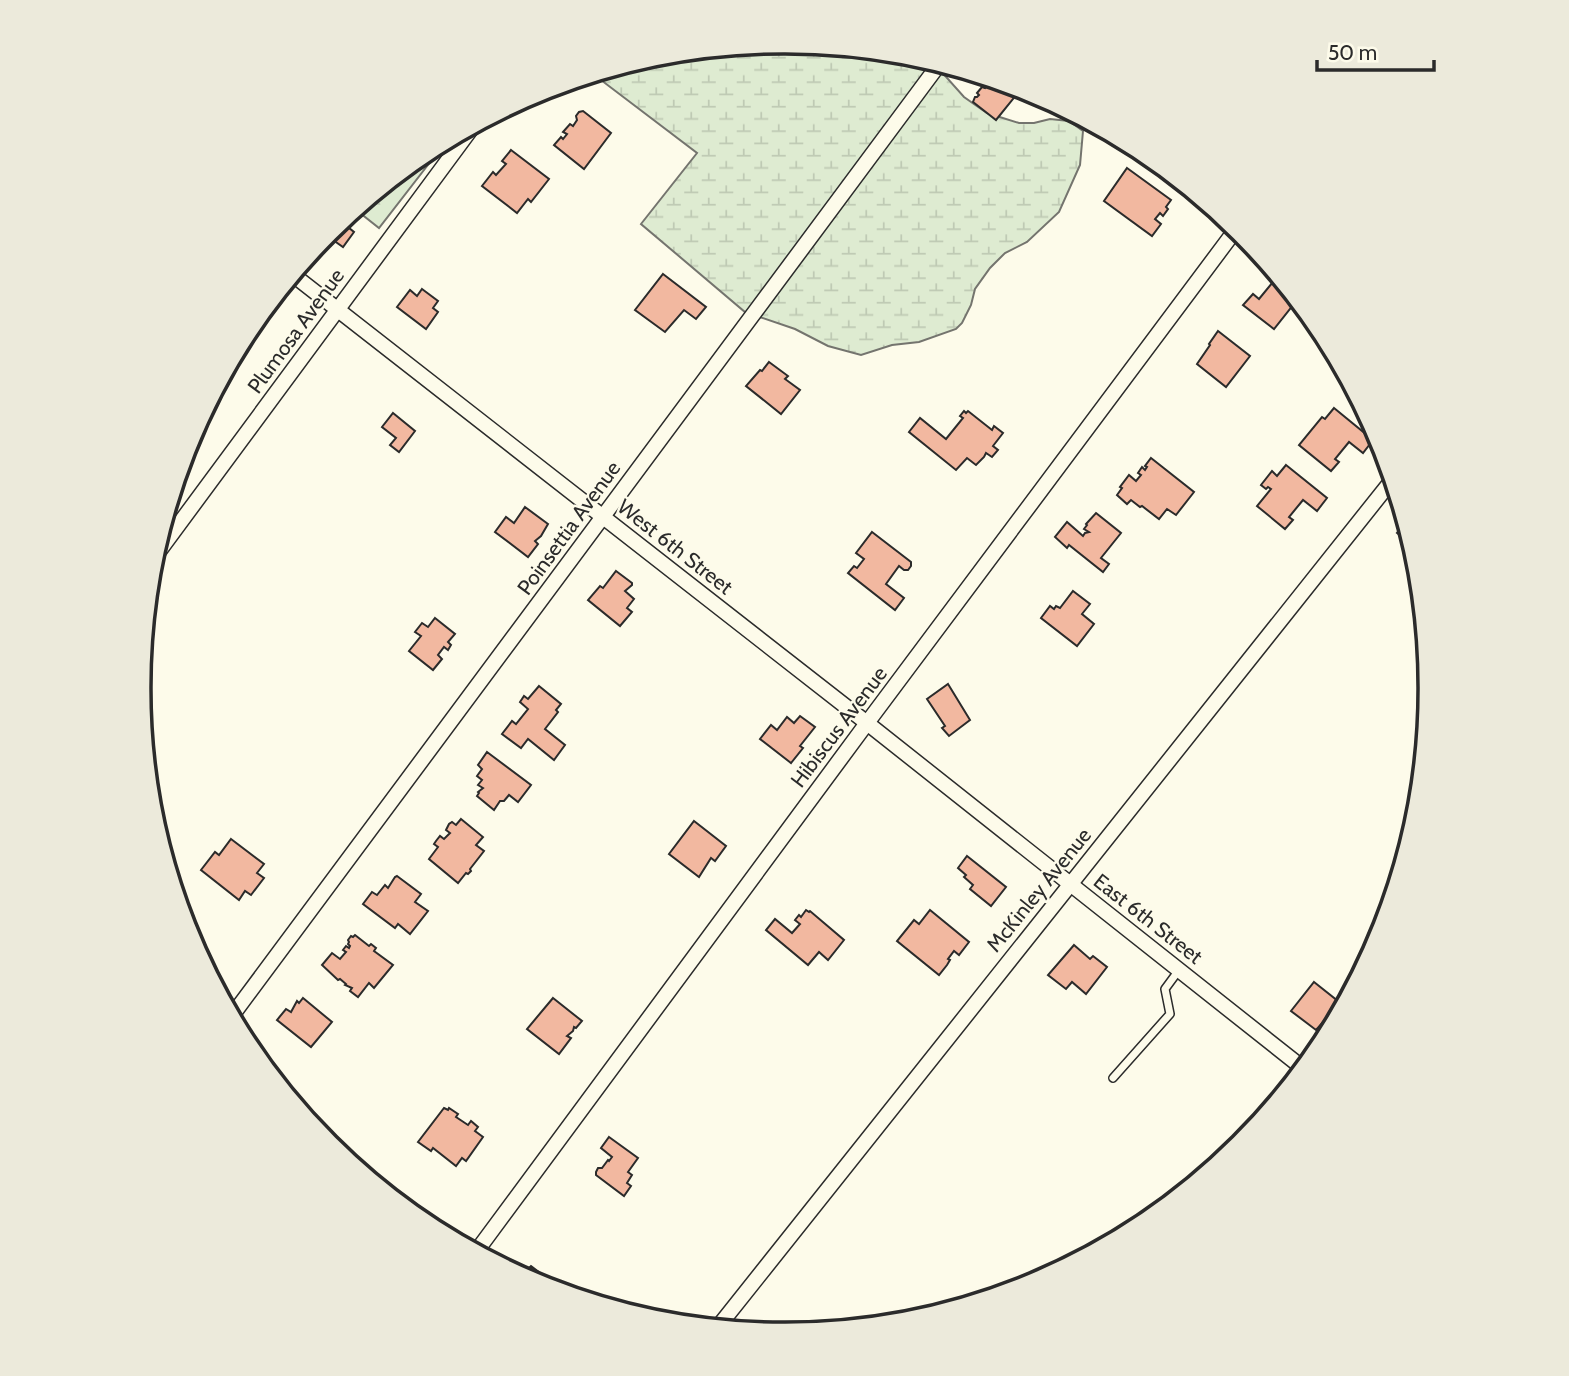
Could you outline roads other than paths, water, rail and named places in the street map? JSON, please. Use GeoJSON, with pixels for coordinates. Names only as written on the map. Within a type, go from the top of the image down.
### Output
{"type":"FeatureCollection","features":[{"type":"Feature","properties":{"kind":"street","name":"Poinsettia Avenue"},"geometry":{"type":"LineString","coordinates":[[238,1008],[933,72]]}},
{"type":"Feature","properties":{"kind":"street","name":"Plumosa Avenue"},"geometry":{"type":"LineString","coordinates":[[169,538],[460,144]]}},
{"type":"Feature","properties":{"kind":"street","name":"Hibiscus Avenue"},"geometry":{"type":"LineString","coordinates":[[482,1244],[1230,237]]}},
{"type":"Feature","properties":{"kind":"street","name":"West 6th Street"},"geometry":{"type":"LineString","coordinates":[[300,280],[867,723]]}},
{"type":"Feature","properties":{"kind":"street","name":"McKinley Avenue"},"geometry":{"type":"LineString","coordinates":[[725,1318],[1386,488]]}},
{"type":"Feature","properties":{"kind":"street","name":"East 6th Street"},"geometry":{"type":"LineString","coordinates":[[867,723],[1295,1062]]}},
{"type":"Feature","properties":{"kind":"lane"},"geometry":{"type":"LineString","coordinates":[[1113,1078],[1170,1014],[1165,989],[1179,970]]}}]}
